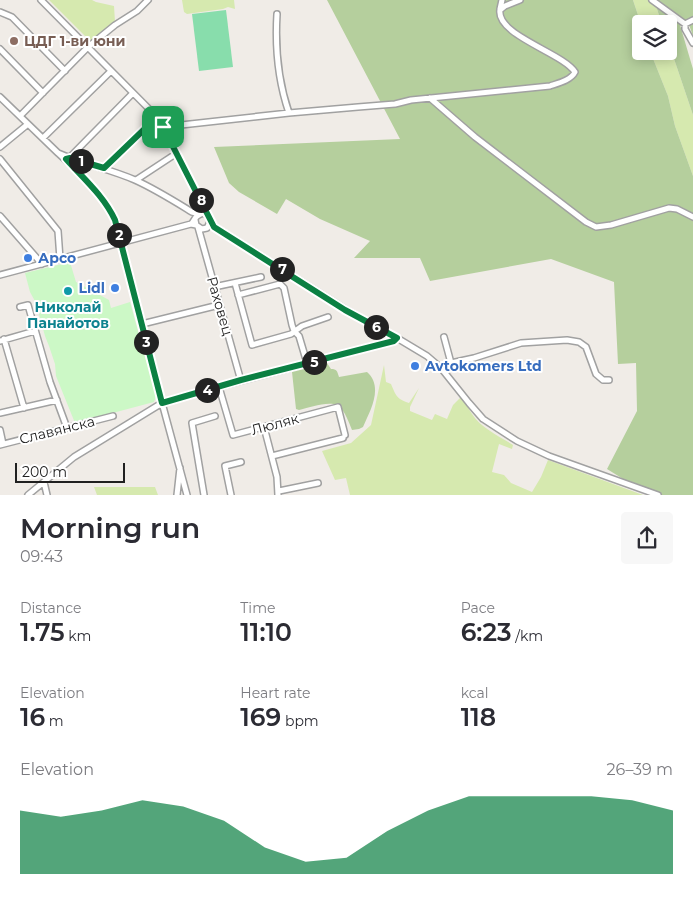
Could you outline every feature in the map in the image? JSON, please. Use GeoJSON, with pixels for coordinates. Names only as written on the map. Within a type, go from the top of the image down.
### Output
{"type":"FeatureCollection","features":[{"type":"Feature","properties":{"kind":"street"},"geometry":{"type":"LineString","coordinates":[[41,0],[157,117],[205,207],[200,222]]}},
{"type":"Feature","properties":{"kind":"street"},"geometry":{"type":"LineString","coordinates":[[20,116],[88,48],[115,25],[137,11],[148,0]]}},
{"type":"Feature","properties":{"kind":"street"},"geometry":{"type":"LineString","coordinates":[[163,127],[289,113],[395,104],[411,100],[550,86],[573,76],[575,72],[569,64],[505,25],[499,15],[502,0]]}},
{"type":"Feature","properties":{"kind":"street"},"geometry":{"type":"LineString","coordinates":[[500,10],[519,0]]}},
{"type":"Feature","properties":{"kind":"street"},"geometry":{"type":"LineString","coordinates":[[652,0],[685,24],[685,29],[693,43]]}},
{"type":"Feature","properties":{"kind":"street"},"geometry":{"type":"LineString","coordinates":[[0,12],[12,17],[65,71]]}},
{"type":"Feature","properties":{"kind":"street"},"geometry":{"type":"LineString","coordinates":[[277,14],[278,62],[284,101],[289,113]]}},
{"type":"Feature","properties":{"kind":"street"},"geometry":{"type":"LineString","coordinates":[[685,24],[693,20]]}},
{"type":"Feature","properties":{"kind":"street"},"geometry":{"type":"LineString","coordinates":[[0,49],[43,93]]}},
{"type":"Feature","properties":{"kind":"street"},"geometry":{"type":"LineString","coordinates":[[43,138],[111,71]]}},
{"type":"Feature","properties":{"kind":"street"},"geometry":{"type":"LineString","coordinates":[[68,159],[133,93]]}},
{"type":"Feature","properties":{"kind":"street"},"geometry":{"type":"LineString","coordinates":[[0,97],[58,153],[68,159],[104,168],[136,180],[192,212],[200,222],[214,227],[345,310],[427,356],[442,368],[483,419],[517,441],[549,456],[658,495]]}},
{"type":"Feature","properties":{"kind":"street"},"geometry":{"type":"LineString","coordinates":[[430,98],[514,167],[586,222],[596,227],[612,225],[669,208],[677,209],[693,216]]}},
{"type":"Feature","properties":{"kind":"street"},"geometry":{"type":"LineString","coordinates":[[104,168],[157,117]]}},
{"type":"Feature","properties":{"kind":"street"},"geometry":{"type":"LineString","coordinates":[[0,147],[28,124]]}},
{"type":"Feature","properties":{"kind":"street"},"geometry":{"type":"LineString","coordinates":[[136,180],[177,153]]}},
{"type":"Feature","properties":{"kind":"street"},"geometry":{"type":"LineString","coordinates":[[0,159],[58,231],[60,259]]}},
{"type":"Feature","properties":{"kind":"street"},"geometry":{"type":"LineString","coordinates":[[68,159],[110,210],[115,220],[162,403],[188,495]]}},
{"type":"Feature","properties":{"kind":"street"},"geometry":{"type":"LineString","coordinates":[[0,216],[42,264]]}},
{"type":"Feature","properties":{"kind":"street"},"geometry":{"type":"LineString","coordinates":[[0,275],[200,222]]}},
{"type":"Feature","properties":{"kind":"street","name":"Раховец"},"geometry":{"type":"LineString","coordinates":[[200,222],[214,287],[241,380]]}},
{"type":"Feature","properties":{"kind":"street"},"geometry":{"type":"LineString","coordinates":[[214,287],[261,277]]}},
{"type":"Feature","properties":{"kind":"street"},"geometry":{"type":"LineString","coordinates":[[235,282],[252,345],[291,334],[302,326],[328,316]]}},
{"type":"Feature","properties":{"kind":"street"},"geometry":{"type":"LineString","coordinates":[[238,294],[280,284],[284,288],[294,331],[299,336],[307,364]]}},
{"type":"Feature","properties":{"kind":"street"},"geometry":{"type":"LineString","coordinates":[[20,307],[28,305],[56,400],[67,428]]}},
{"type":"Feature","properties":{"kind":"street"},"geometry":{"type":"LineString","coordinates":[[142,324],[219,305]]}},
{"type":"Feature","properties":{"kind":"street"},"geometry":{"type":"LineString","coordinates":[[24,408],[2,340],[35,331]]}},
{"type":"Feature","properties":{"kind":"street"},"geometry":{"type":"LineString","coordinates":[[444,337],[451,364]]}},
{"type":"Feature","properties":{"kind":"street"},"geometry":{"type":"LineString","coordinates":[[28,495],[74,457],[162,403],[241,380],[394,341],[397,338]]}},
{"type":"Feature","properties":{"kind":"street"},"geometry":{"type":"LineString","coordinates":[[442,368],[521,343],[567,340],[579,342],[586,347],[596,374],[603,380],[609,380]]}},
{"type":"Feature","properties":{"kind":"street","name":"Люляк"},"geometry":{"type":"LineString","coordinates":[[219,387],[233,435],[338,407],[344,437],[272,456]]}},
{"type":"Feature","properties":{"kind":"street"},"geometry":{"type":"LineString","coordinates":[[0,413],[56,400]]}},
{"type":"Feature","properties":{"kind":"street","name":"Славянска"},"geometry":{"type":"LineString","coordinates":[[2,444],[113,416]]}},
{"type":"Feature","properties":{"kind":"street"},"geometry":{"type":"LineString","coordinates":[[204,495],[192,422],[215,416]]}},
{"type":"Feature","properties":{"kind":"street"},"geometry":{"type":"LineString","coordinates":[[264,427],[272,456],[278,493],[318,483]]}},
{"type":"Feature","properties":{"kind":"street"},"geometry":{"type":"LineString","coordinates":[[0,430],[2,444]]}},
{"type":"Feature","properties":{"kind":"street"},"geometry":{"type":"LineString","coordinates":[[231,495],[225,466],[241,462]]}},
{"type":"Feature","properties":{"kind":"street"},"geometry":{"type":"LineString","coordinates":[[177,495],[180,464]]}},
{"type":"Feature","properties":{"kind":"street"},"geometry":{"type":"LineString","coordinates":[[44,482],[47,495]]}},
{"type":"Feature","properties":{"kind":"green space"},"geometry":{"type":"Polygon","coordinates":[[[49,0],[92,0],[114,6],[115,22],[90,41],[49,0]]]}},
{"type":"Feature","properties":{"kind":"green space"},"geometry":{"type":"Polygon","coordinates":[[[182,0],[234,0],[235,9],[228,7],[187,14],[184,12],[182,0]]]}},
{"type":"Feature","properties":{"kind":"green space"},"geometry":{"type":"Polygon","coordinates":[[[327,0],[633,0],[638,15],[632,15],[632,60],[654,60],[668,96],[675,126],[693,176],[693,495],[649,495],[607,469],[637,411],[636,363],[618,364],[614,282],[551,259],[430,281],[420,258],[354,258],[370,241],[320,219],[286,199],[277,214],[239,192],[229,183],[214,147],[400,139],[327,0]]]}},
{"type":"Feature","properties":{"kind":"green space"},"geometry":{"type":"Polygon","coordinates":[[[633,0],[654,0],[659,15],[638,15],[633,0]]]}},
{"type":"Feature","properties":{"kind":"green space"},"geometry":{"type":"Polygon","coordinates":[[[654,0],[693,0],[693,36],[687,19],[680,25],[693,69],[693,115],[674,60],[677,60],[677,15],[659,15],[654,0]]]}},
{"type":"Feature","properties":{"kind":"green space"},"geometry":{"type":"Polygon","coordinates":[[[226,10],[233,67],[199,71],[192,14],[226,10]]]}},
{"type":"Feature","properties":{"kind":"green space"},"geometry":{"type":"Polygon","coordinates":[[[654,60],[674,60],[693,115],[693,176],[675,126],[668,96],[654,60]]]}},
{"type":"Feature","properties":{"kind":"green space"},"geometry":{"type":"Polygon","coordinates":[[[70,262],[76,282],[109,300],[111,308],[130,302],[156,396],[154,402],[75,423],[56,376],[55,364],[25,273],[70,262]]]}},
{"type":"Feature","properties":{"kind":"green space"},"geometry":{"type":"Polygon","coordinates":[[[327,363],[331,369],[336,371],[339,377],[367,372],[372,378],[375,385],[374,399],[363,427],[352,430],[343,410],[334,404],[296,409],[292,372],[294,369],[327,363]]]}},
{"type":"Feature","properties":{"kind":"green space"},"geometry":{"type":"Polygon","coordinates":[[[384,365],[386,382],[391,384],[396,394],[402,400],[409,403],[419,388],[410,411],[432,420],[435,414],[447,419],[453,405],[462,396],[472,414],[480,423],[513,445],[512,449],[499,444],[492,472],[504,475],[511,483],[532,492],[548,460],[643,495],[350,495],[346,478],[335,480],[322,451],[351,443],[371,425],[384,365]]]}},
{"type":"Feature","properties":{"kind":"green space"},"geometry":{"type":"Polygon","coordinates":[[[94,487],[155,487],[158,495],[97,495],[94,487]]]}},
{"type":"Feature","properties":{"kind":"place","name":"ЦДГ 1-ви юни"},"geometry":{"type":"Point","coordinates":[14,41]}},
{"type":"Feature","properties":{"kind":"place","name":"Арсо"},"geometry":{"type":"Point","coordinates":[28,258]}},
{"type":"Feature","properties":{"kind":"place","name":"Lidl"},"geometry":{"type":"Point","coordinates":[115,288]}},
{"type":"Feature","properties":{"kind":"place","name":"Николай Панайотов"},"geometry":{"type":"Point","coordinates":[68,291]}},
{"type":"Feature","properties":{"kind":"place","name":"Avtokomers Ltd"},"geometry":{"type":"Point","coordinates":[415,366]}},
{"type":"Feature","properties":{"kind":"route"},"geometry":{"type":"LineString","coordinates":[[157,117],[163,127],[214,227],[296,277],[345,310],[397,338],[394,341],[241,380],[162,403],[115,220],[110,210],[95,191],[66,159],[70,158],[104,168],[157,117]]}}]}
